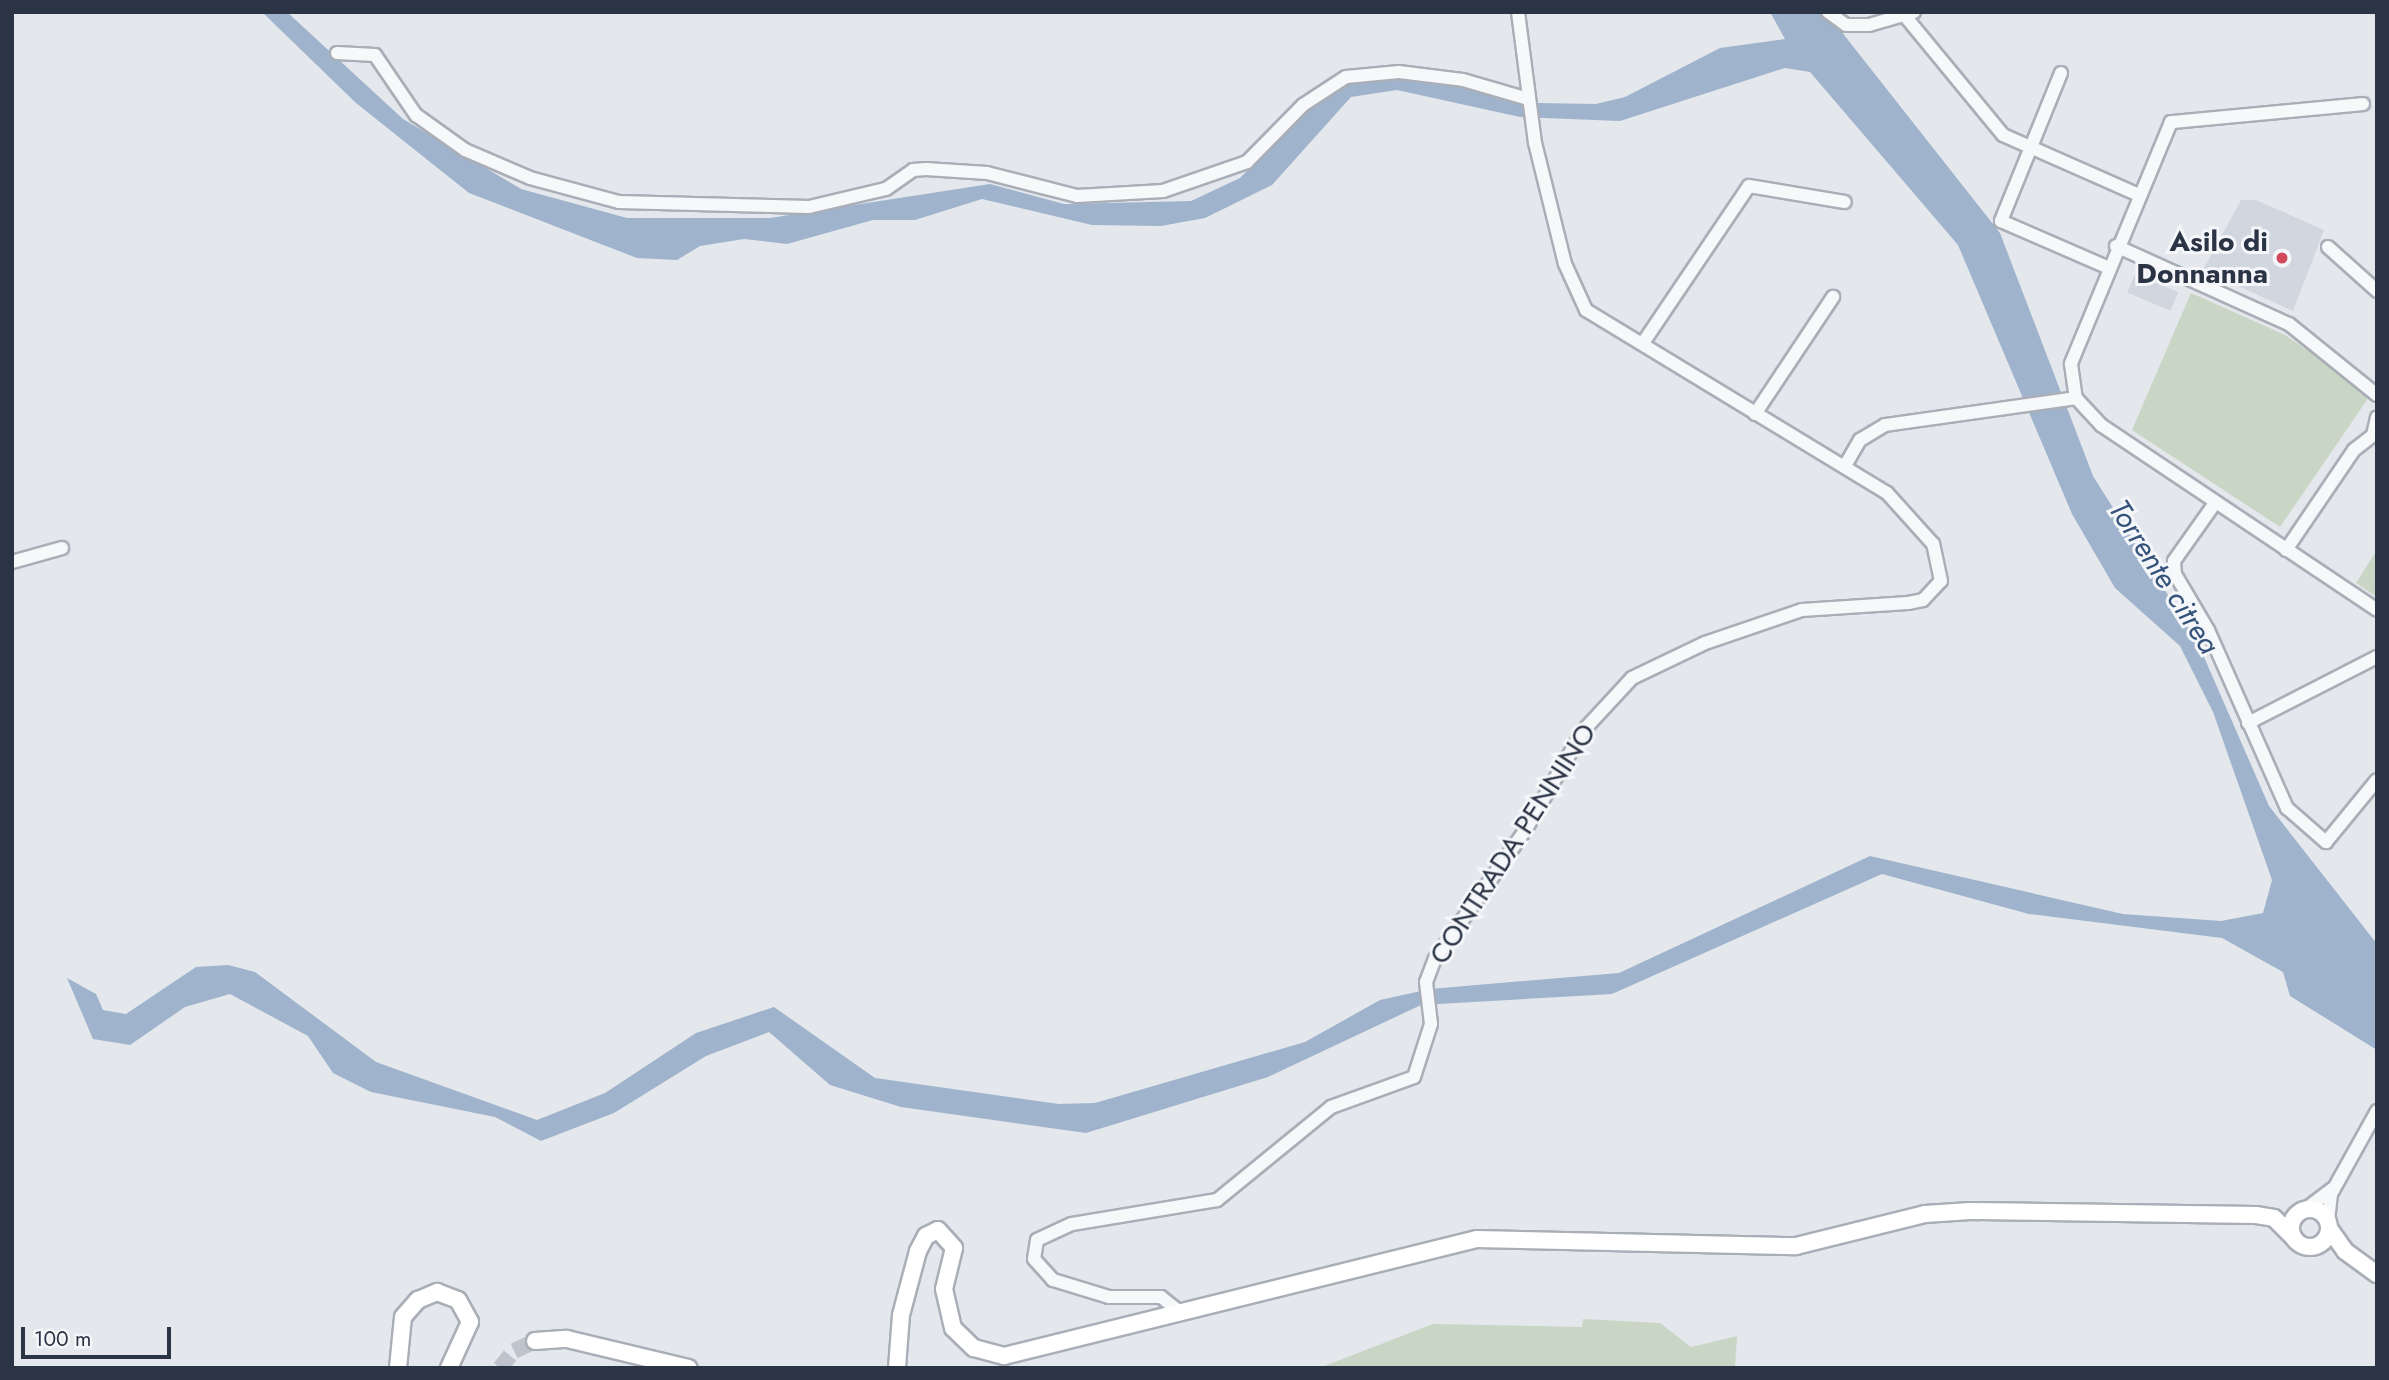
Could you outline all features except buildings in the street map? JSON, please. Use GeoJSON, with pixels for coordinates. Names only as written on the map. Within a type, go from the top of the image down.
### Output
{"type":"FeatureCollection","features":[{"type":"Feature","properties":{"kind":"main road"},"geometry":{"type":"LineString","coordinates":[[2294,1237],[2292,1224],[2303,1211]]}},
{"type":"Feature","properties":{"kind":"main road"},"geometry":{"type":"LineString","coordinates":[[897,1368],[901,1315],[918,1251],[926,1236],[938,1230],[954,1248],[944,1289],[953,1328],[974,1348],[1004,1356],[1477,1239],[1797,1246],[1945,1212],[2256,1215],[2303,1211],[2321,1212],[2360,1264]]}},
{"type":"Feature","properties":{"kind":"main road"},"geometry":{"type":"LineString","coordinates":[[2256,1215],[2274,1219],[2294,1237],[2360,1264],[2377,1274]]}},
{"type":"Feature","properties":{"kind":"main road"},"geometry":{"type":"LineString","coordinates":[[2315,1247],[2329,1225]]}},
{"type":"Feature","properties":{"kind":"main road"},"geometry":{"type":"LineString","coordinates":[[398,1368],[403,1317],[418,1300],[437,1292],[458,1300],[470,1322],[449,1368]]}},
{"type":"Feature","properties":{"kind":"main road"},"geometry":{"type":"LineString","coordinates":[[535,1341],[567,1339],[689,1368]]}},
{"type":"Feature","properties":{"kind":"street","name":"CONTRADA PENNINO"},"geometry":{"type":"LineString","coordinates":[[1176,1309],[1161,1297],[1109,1297],[1053,1280],[1034,1259],[1037,1240],[1072,1224],[1205,1205],[1229,1194],[1276,1146],[1331,1107],[1414,1077],[1426,1048],[1430,1006],[1427,985],[1435,959],[1526,829],[1583,731],[1632,678],[1704,643],[1802,610],[1908,603],[1935,589],[1943,573],[1933,544],[1904,507],[1846,464],[1755,414],[1643,342],[1587,310],[1576,294],[1531,120],[1518,12]]}},
{"type":"Feature","properties":{"kind":"street"},"geometry":{"type":"LineString","coordinates":[[1828,12],[1846,25],[1909,14],[2003,135],[2137,194]]}},
{"type":"Feature","properties":{"kind":"street"},"geometry":{"type":"LineString","coordinates":[[337,53],[375,55],[416,115],[465,150],[530,178],[619,202],[809,207],[887,190],[913,170],[926,169],[987,173],[1077,196],[1153,192],[1195,184],[1247,162],[1303,105],[1346,77],[1399,72],[1450,78],[1528,99]]}},
{"type":"Feature","properties":{"kind":"street"},"geometry":{"type":"LineString","coordinates":[[2061,73],[2002,214],[2004,226],[2107,267]]}},
{"type":"Feature","properties":{"kind":"street"},"geometry":{"type":"LineString","coordinates":[[2362,104],[2171,122],[2137,194],[2073,347],[2076,398],[2101,425],[2377,610]]}},
{"type":"Feature","properties":{"kind":"street"},"geometry":{"type":"LineString","coordinates":[[1643,342],[1749,186],[1845,202]]}},
{"type":"Feature","properties":{"kind":"street"},"geometry":{"type":"LineString","coordinates":[[2116,246],[2289,324],[2357,373],[2377,395]]}},
{"type":"Feature","properties":{"kind":"street"},"geometry":{"type":"LineString","coordinates":[[2328,247],[2377,291]]}},
{"type":"Feature","properties":{"kind":"street"},"geometry":{"type":"LineString","coordinates":[[1755,414],[1833,297]]}},
{"type":"Feature","properties":{"kind":"street"},"geometry":{"type":"LineString","coordinates":[[1846,464],[1860,440],[1885,425],[2076,398]]}},
{"type":"Feature","properties":{"kind":"street"},"geometry":{"type":"LineString","coordinates":[[2286,550],[2354,450],[2375,439],[2377,417]]}},
{"type":"Feature","properties":{"kind":"street"},"geometry":{"type":"LineString","coordinates":[[2215,503],[2174,561],[2175,573],[2208,630],[2287,808],[2326,842],[2377,780]]}},
{"type":"Feature","properties":{"kind":"street"},"geometry":{"type":"LineString","coordinates":[[12,562],[62,548]]}},
{"type":"Feature","properties":{"kind":"street"},"geometry":{"type":"LineString","coordinates":[[2248,723],[2377,657]]}},
{"type":"Feature","properties":{"kind":"street"},"geometry":{"type":"LineString","coordinates":[[2329,1225],[2335,1186],[2377,1111]]}},
{"type":"Feature","properties":{"kind":"street"},"geometry":{"type":"LineString","coordinates":[[2303,1211],[2335,1186]]}},
{"type":"Feature","properties":{"kind":"shaded area"},"geometry":{"type":"Polygon","coordinates":[[[2241,200],[2256,200],[2324,230],[2293,311],[2203,270],[2241,200]]]}},
{"type":"Feature","properties":{"kind":"shaded area"},"geometry":{"type":"Polygon","coordinates":[[[2135,274],[2178,292],[2170,311],[2127,292],[2135,274]]]}},
{"type":"Feature","properties":{"kind":"green space"},"geometry":{"type":"Polygon","coordinates":[[[2191,293],[2285,335],[2367,390],[2367,400],[2280,527],[2132,430],[2191,293]]]}},
{"type":"Feature","properties":{"kind":"green space"},"geometry":{"type":"Polygon","coordinates":[[[2377,550],[2377,597],[2356,583],[2377,550]]]}},
{"type":"Feature","properties":{"kind":"green space"},"geometry":{"type":"Polygon","coordinates":[[[1583,1319],[1660,1323],[1691,1347],[1737,1336],[1735,1368],[1319,1368],[1433,1324],[1582,1327],[1583,1319]]]}},
{"type":"Feature","properties":{"kind":"water"},"geometry":{"type":"Polygon","coordinates":[[[262,12],[287,12],[403,119],[521,189],[627,218],[770,218],[990,184],[1064,204],[1191,201],[1240,178],[1308,110],[1354,79],[1427,81],[1538,103],[1596,104],[1625,97],[1720,48],[1785,39],[1770,12],[1826,12],[2000,233],[2093,476],[2197,641],[2269,806],[2377,944],[2377,1050],[2290,996],[2283,972],[2222,938],[2029,914],[1882,874],[1612,994],[1421,1005],[1268,1077],[1086,1133],[901,1107],[830,1085],[769,1032],[706,1056],[614,1113],[541,1141],[495,1117],[371,1092],[333,1073],[308,1036],[230,994],[185,1007],[130,1045],[93,1039],[67,978],[96,994],[103,1010],[126,1014],[196,967],[228,965],[255,972],[376,1062],[537,1120],[605,1093],[696,1033],[774,1007],[875,1078],[1059,1104],[1095,1103],[1305,1042],[1380,1000],[1430,989],[1619,973],[1870,856],[2123,914],[2221,921],[2263,913],[2272,880],[2213,712],[2180,646],[2115,588],[2072,514],[1958,245],[1810,72],[1785,68],[1620,121],[1520,117],[1397,90],[1351,97],[1272,185],[1205,218],[1161,226],[1092,225],[982,199],[915,220],[873,220],[787,244],[744,239],[700,246],[677,260],[637,258],[469,193],[356,103],[262,12]]]}},
{"type":"Feature","properties":{"kind":"tunnel"},"geometry":{"type":"LineString","coordinates":[[500,1368],[514,1351],[535,1341]]}},
{"type":"Feature","properties":{"kind":"place","name":"Asilo di Donnanna"},"geometry":{"type":"Point","coordinates":[2282,258]}},
{"type":"Feature","properties":{"kind":"water label","name":"Torrente citrea"},"geometry":{"type":"Point","coordinates":[2164,577]}}]}
